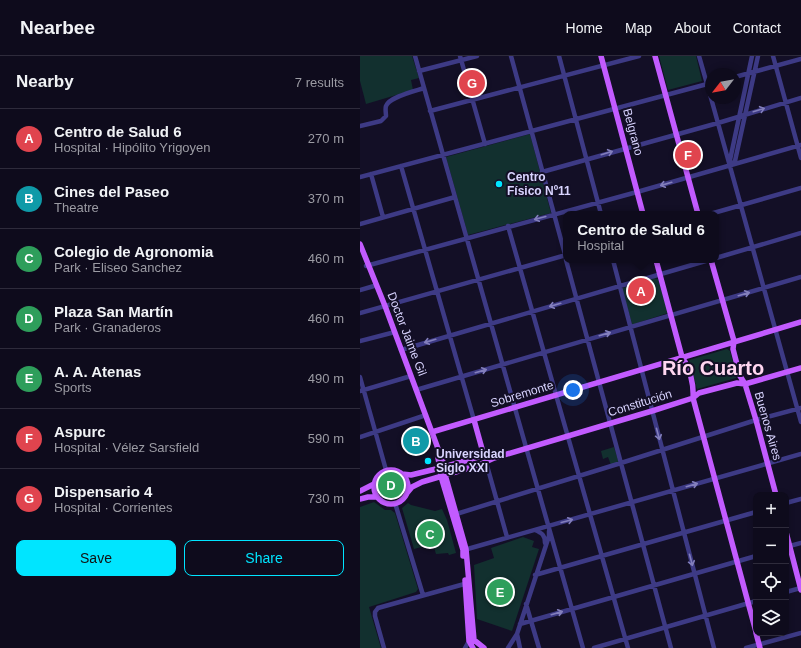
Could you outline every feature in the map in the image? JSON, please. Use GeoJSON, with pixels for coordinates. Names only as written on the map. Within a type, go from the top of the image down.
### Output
{"type":"FeatureCollection","features":[{"type":"Feature","properties":{"kind":"main road","name":"Belgrano"},"geometry":{"type":"LineString","coordinates":[[601,56],[642,211]]}},
{"type":"Feature","properties":{"kind":"main road"},"geometry":{"type":"LineString","coordinates":[[655,56],[697,211]]}},
{"type":"Feature","properties":{"kind":"main road","name":"Doctor Jaime Gil"},"geometry":{"type":"LineString","coordinates":[[360,244],[374,286],[384,306]]}},
{"type":"Feature","properties":{"kind":"main road","name":"Doctor Jaime Gil"},"geometry":{"type":"LineString","coordinates":[[360,252],[384,306],[424,415]]}},
{"type":"Feature","properties":{"kind":"main road"},"geometry":{"type":"LineString","coordinates":[[657,263],[682,357],[686,362],[703,437],[753,622]]}},
{"type":"Feature","properties":{"kind":"main road","name":"Buenos Aires"},"geometry":{"type":"LineString","coordinates":[[711,263],[734,341],[733,349],[740,376],[745,384],[756,420],[775,492]]}},
{"type":"Feature","properties":{"kind":"main road","name":"Sobremonte"},"geometry":{"type":"LineString","coordinates":[[432,432],[801,322]]}},
{"type":"Feature","properties":{"kind":"main road","name":"Doctor Jaime Gil"},"geometry":{"type":"LineString","coordinates":[[393,333],[401,350],[424,415],[432,432],[442,467]]}},
{"type":"Feature","properties":{"kind":"main road","name":"Constitución"},"geometry":{"type":"LineString","coordinates":[[407,493],[412,487],[422,482],[479,466],[494,458],[652,411],[693,398],[699,393],[736,382],[745,384],[801,368]]}},
{"type":"Feature","properties":{"kind":"main road"},"geometry":{"type":"LineString","coordinates":[[424,415],[442,467],[443,476],[464,550],[473,648]]}},
{"type":"Feature","properties":{"kind":"main road"},"geometry":{"type":"LineString","coordinates":[[474,420],[486,462]]}},
{"type":"Feature","properties":{"kind":"main road"},"geometry":{"type":"LineString","coordinates":[[402,474],[411,475],[478,458],[483,453]]}},
{"type":"Feature","properties":{"kind":"main road"},"geometry":{"type":"LineString","coordinates":[[386,470],[398,471],[402,474],[408,483],[407,493],[400,501],[395,504],[385,503],[377,497],[374,484],[378,476],[386,470]]}},
{"type":"Feature","properties":{"kind":"main road"},"geometry":{"type":"LineString","coordinates":[[360,491],[374,484]]}},
{"type":"Feature","properties":{"kind":"main road"},"geometry":{"type":"LineString","coordinates":[[360,499],[377,497]]}},
{"type":"Feature","properties":{"kind":"main road"},"geometry":{"type":"LineString","coordinates":[[789,550],[801,589]]}},
{"type":"Feature","properties":{"kind":"main road"},"geometry":{"type":"LineString","coordinates":[[757,636],[760,646]]}},
{"type":"Feature","properties":{"kind":"main road"},"geometry":{"type":"LineString","coordinates":[[472,640],[484,648]]}},
{"type":"Feature","properties":{"kind":"street"},"geometry":{"type":"LineString","coordinates":[[415,56],[583,648]]}},
{"type":"Feature","properties":{"kind":"street"},"geometry":{"type":"LineString","coordinates":[[419,71],[460,58],[477,56]]}},
{"type":"Feature","properties":{"kind":"street"},"geometry":{"type":"LineString","coordinates":[[511,56],[563,246]]}},
{"type":"Feature","properties":{"kind":"street"},"geometry":{"type":"LineString","coordinates":[[559,56],[600,211]]}},
{"type":"Feature","properties":{"kind":"street"},"geometry":{"type":"LineString","coordinates":[[430,111],[639,56]]}},
{"type":"Feature","properties":{"kind":"street"},"geometry":{"type":"LineString","coordinates":[[699,56],[705,72]]}},
{"type":"Feature","properties":{"kind":"street"},"geometry":{"type":"LineString","coordinates":[[730,166],[730,157],[752,56]]}},
{"type":"Feature","properties":{"kind":"street"},"geometry":{"type":"LineString","coordinates":[[730,166],[735,161],[758,56]]}},
{"type":"Feature","properties":{"kind":"street"},"geometry":{"type":"LineString","coordinates":[[773,56],[799,145],[801,158]]}},
{"type":"Feature","properties":{"kind":"street"},"geometry":{"type":"LineString","coordinates":[[460,58],[485,144]]}},
{"type":"Feature","properties":{"kind":"street"},"geometry":{"type":"LineString","coordinates":[[741,75],[801,59]]}},
{"type":"Feature","properties":{"kind":"street"},"geometry":{"type":"LineString","coordinates":[[360,177],[705,84]]}},
{"type":"Feature","properties":{"kind":"street"},"geometry":{"type":"LineString","coordinates":[[360,126],[381,121],[386,116],[386,108],[392,100],[424,88]]}},
{"type":"Feature","properties":{"kind":"street"},"geometry":{"type":"LineString","coordinates":[[542,172],[801,98]]}},
{"type":"Feature","properties":{"kind":"street"},"geometry":{"type":"LineString","coordinates":[[713,104],[787,372],[799,408],[801,422]]}},
{"type":"Feature","properties":{"kind":"street"},"geometry":{"type":"LineString","coordinates":[[565,211],[730,166],[799,145]]}},
{"type":"Feature","properties":{"kind":"street"},"geometry":{"type":"LineString","coordinates":[[401,166],[474,420]]}},
{"type":"Feature","properties":{"kind":"street"},"geometry":{"type":"LineString","coordinates":[[371,174],[383,217]]}},
{"type":"Feature","properties":{"kind":"street"},"geometry":{"type":"LineString","coordinates":[[719,211],[801,188]]}},
{"type":"Feature","properties":{"kind":"street"},"geometry":{"type":"LineString","coordinates":[[360,224],[455,197]]}},
{"type":"Feature","properties":{"kind":"street"},"geometry":{"type":"LineString","coordinates":[[367,266],[563,212]]}},
{"type":"Feature","properties":{"kind":"street"},"geometry":{"type":"LineString","coordinates":[[508,226],[628,648]]}},
{"type":"Feature","properties":{"kind":"street"},"geometry":{"type":"LineString","coordinates":[[719,257],[801,233]]}},
{"type":"Feature","properties":{"kind":"street"},"geometry":{"type":"LineString","coordinates":[[360,313],[479,279],[563,258]]}},
{"type":"Feature","properties":{"kind":"street"},"geometry":{"type":"LineString","coordinates":[[567,263],[671,648]]}},
{"type":"Feature","properties":{"kind":"street"},"geometry":{"type":"LineString","coordinates":[[614,263],[714,648]]}},
{"type":"Feature","properties":{"kind":"street"},"geometry":{"type":"LineString","coordinates":[[401,350],[699,263]]}},
{"type":"Feature","properties":{"kind":"street"},"geometry":{"type":"LineString","coordinates":[[416,390],[801,277]]}},
{"type":"Feature","properties":{"kind":"street"},"geometry":{"type":"LineString","coordinates":[[360,290],[374,286]]}},
{"type":"Feature","properties":{"kind":"street"},"geometry":{"type":"LineString","coordinates":[[360,341],[393,333]]}},
{"type":"Feature","properties":{"kind":"street"},"geometry":{"type":"LineString","coordinates":[[362,391],[410,376]]}},
{"type":"Feature","properties":{"kind":"street"},"geometry":{"type":"LineString","coordinates":[[360,377],[362,391],[386,470]]}},
{"type":"Feature","properties":{"kind":"street"},"geometry":{"type":"LineString","coordinates":[[454,514],[799,408]]}},
{"type":"Feature","properties":{"kind":"street"},"geometry":{"type":"LineString","coordinates":[[360,437],[424,415]]}},
{"type":"Feature","properties":{"kind":"street"},"geometry":{"type":"LineString","coordinates":[[464,550],[801,454]]}},
{"type":"Feature","properties":{"kind":"street"},"geometry":{"type":"LineString","coordinates":[[486,462],[507,537]]}},
{"type":"Feature","properties":{"kind":"street"},"geometry":{"type":"LineString","coordinates":[[789,502],[801,499]]}},
{"type":"Feature","properties":{"kind":"street"},"geometry":{"type":"LineString","coordinates":[[395,504],[423,595]]}},
{"type":"Feature","properties":{"kind":"street"},"geometry":{"type":"LineString","coordinates":[[535,575],[753,513]]}},
{"type":"Feature","properties":{"kind":"street"},"geometry":{"type":"LineString","coordinates":[[508,648],[517,634],[545,544],[549,536],[549,526]]}},
{"type":"Feature","properties":{"kind":"street"},"geometry":{"type":"LineString","coordinates":[[533,530],[544,534],[545,544]]}},
{"type":"Feature","properties":{"kind":"street"},"geometry":{"type":"LineString","coordinates":[[789,547],[801,543]]}},
{"type":"Feature","properties":{"kind":"street"},"geometry":{"type":"LineString","coordinates":[[520,624],[753,557]]}},
{"type":"Feature","properties":{"kind":"street"},"geometry":{"type":"LineString","coordinates":[[384,648],[374,612],[378,608],[467,583]]}},
{"type":"Feature","properties":{"kind":"street"},"geometry":{"type":"LineString","coordinates":[[789,591],[801,589]]}},
{"type":"Feature","properties":{"kind":"street"},"geometry":{"type":"LineString","coordinates":[[594,648],[753,602]]}},
{"type":"Feature","properties":{"kind":"street"},"geometry":{"type":"LineString","coordinates":[[526,604],[539,648]]}},
{"type":"Feature","properties":{"kind":"street"},"geometry":{"type":"LineString","coordinates":[[746,648],[760,646],[801,633]]}},
{"type":"Feature","properties":{"kind":"street"},"geometry":{"type":"LineString","coordinates":[[517,634],[520,648]]}},
{"type":"Feature","properties":{"kind":"street"},"geometry":{"type":"LineString","coordinates":[[465,648],[472,640]]}},
{"type":"Feature","properties":{"kind":"green space"},"geometry":{"type":"Polygon","coordinates":[[[360,56],[412,56],[419,78],[411,80],[413,90],[366,104],[360,81],[360,56]]]}},
{"type":"Feature","properties":{"kind":"green space"},"geometry":{"type":"Polygon","coordinates":[[[659,56],[696,56],[702,81],[668,90],[659,56]]]}},
{"type":"Feature","properties":{"kind":"green space","name":"Centro Físico Nº11"},"geometry":{"type":"Polygon","coordinates":[[[530,134],[551,213],[468,235],[446,157],[530,134]]]}},
{"type":"Feature","properties":{"kind":"green space"},"geometry":{"type":"Polygon","coordinates":[[[654,278],[658,279],[668,313],[632,324],[622,289],[654,278]]]}},
{"type":"Feature","properties":{"kind":"green space"},"geometry":{"type":"Polygon","coordinates":[[[727,349],[730,351],[737,376],[736,378],[697,389],[689,360],[727,349]]]}},
{"type":"Feature","properties":{"kind":"green space"},"geometry":{"type":"Polygon","coordinates":[[[614,447],[619,463],[611,465],[608,457],[603,459],[601,451],[614,447]]]}},
{"type":"Feature","properties":{"kind":"green space"},"geometry":{"type":"Polygon","coordinates":[[[391,473],[400,477],[404,486],[400,495],[391,499],[382,495],[378,486],[382,477],[391,473]]]}},
{"type":"Feature","properties":{"kind":"green space"},"geometry":{"type":"Polygon","coordinates":[[[374,502],[385,510],[391,510],[395,513],[418,589],[416,592],[369,607],[381,648],[360,648],[360,507],[374,502]]]}},
{"type":"Feature","properties":{"kind":"green space"},"geometry":{"type":"Polygon","coordinates":[[[408,503],[435,511],[442,509],[447,520],[456,553],[449,555],[448,553],[436,554],[433,544],[414,549],[402,508],[408,503]]]}},
{"type":"Feature","properties":{"kind":"green space"},"geometry":{"type":"Polygon","coordinates":[[[523,537],[534,541],[532,547],[539,549],[512,631],[477,619],[474,565],[494,558],[491,548],[523,537]]]}},
{"type":"Feature","properties":{"kind":"place","name":"Dispensario 4"},"geometry":{"type":"Point","coordinates":[472,83]}},
{"type":"Feature","properties":{"kind":"place","name":"Aspurc"},"geometry":{"type":"Point","coordinates":[688,155]}},
{"type":"Feature","properties":{"kind":"place","name":"Centro Físico Nº11"},"geometry":{"type":"Point","coordinates":[499,184]}},
{"type":"Feature","properties":{"kind":"place","name":"Centro de Salud 6"},"geometry":{"type":"Point","coordinates":[641,291]}},
{"type":"Feature","properties":{"kind":"place","name":"Cines del Paseo"},"geometry":{"type":"Point","coordinates":[416,441]}},
{"type":"Feature","properties":{"kind":"place","name":"Universidad Siglo XXI"},"geometry":{"type":"Point","coordinates":[428,461]}},
{"type":"Feature","properties":{"kind":"place","name":"Plaza San Martín"},"geometry":{"type":"Point","coordinates":[391,485]}},
{"type":"Feature","properties":{"kind":"place","name":"Colegio de Agronomia"},"geometry":{"type":"Point","coordinates":[430,534]}},
{"type":"Feature","properties":{"kind":"place","name":"A. A. Atenas"},"geometry":{"type":"Point","coordinates":[500,592]}},
{"type":"Feature","properties":{"kind":"district","name":"Río Cuarto"},"geometry":{"type":"Point","coordinates":[713,368]}}]}
